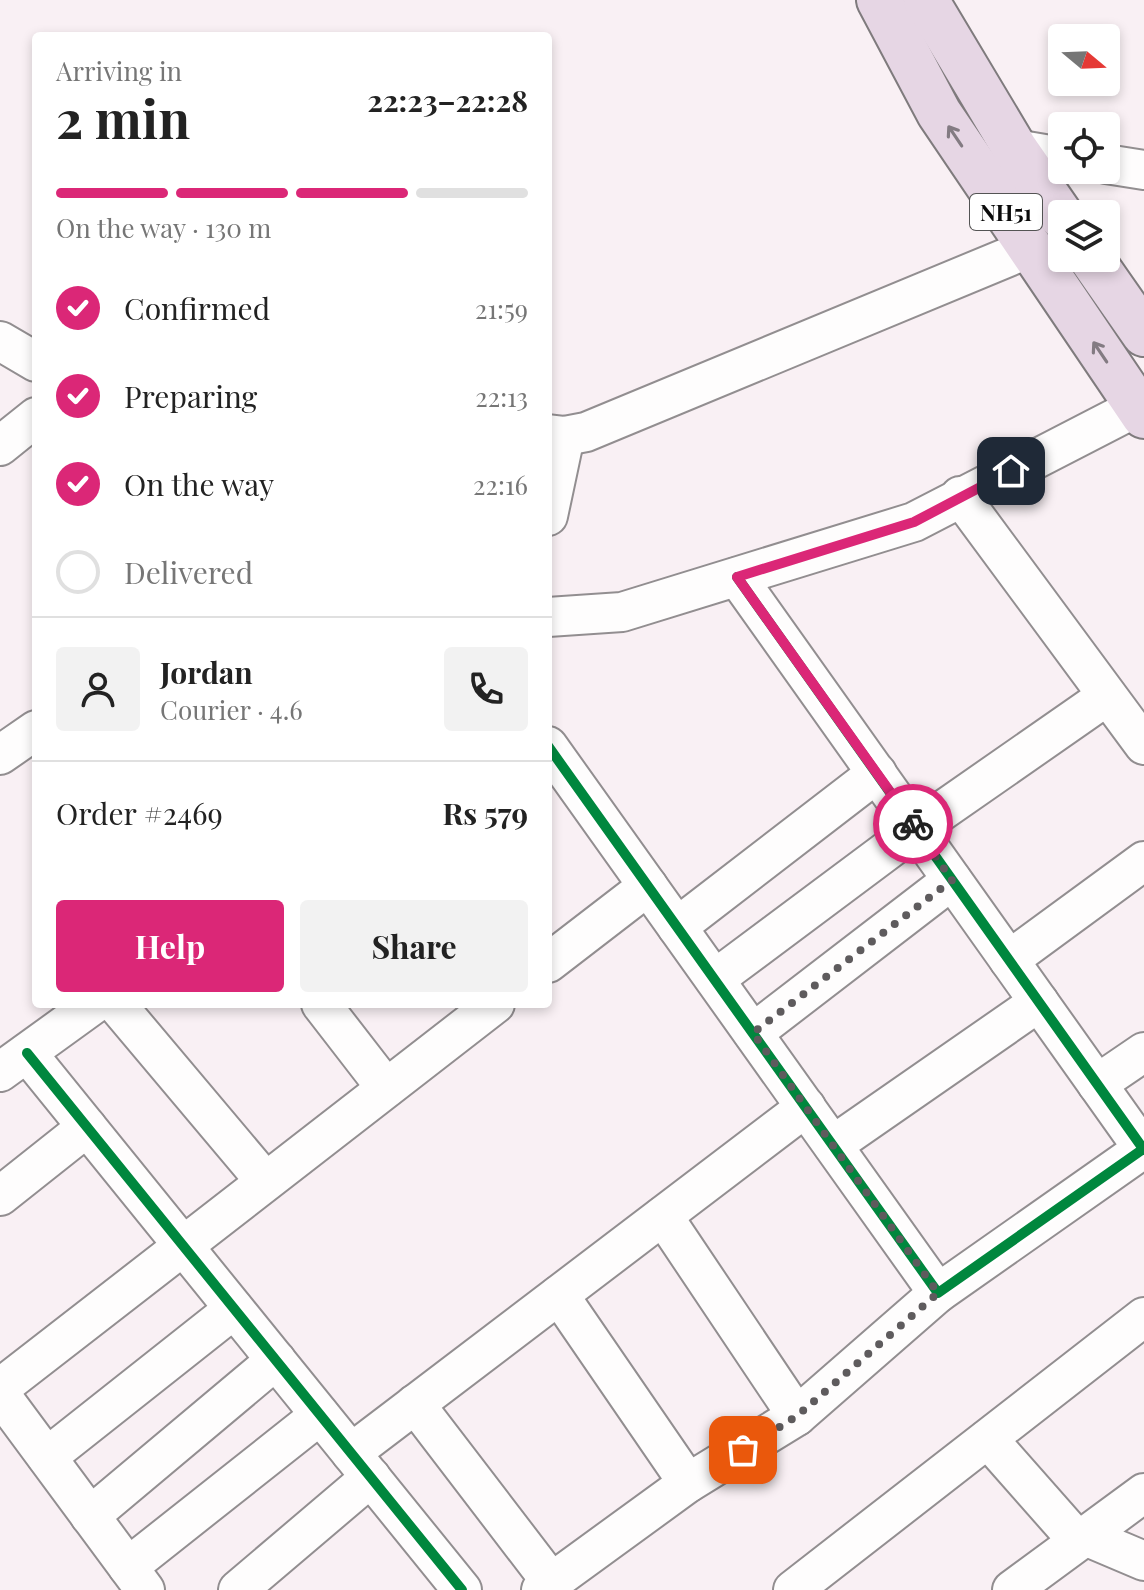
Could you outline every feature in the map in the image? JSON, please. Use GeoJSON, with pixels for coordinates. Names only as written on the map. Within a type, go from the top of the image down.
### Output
{"type":"FeatureCollection","features":[{"type":"Feature","properties":{"kind":"highway","name":"NH51"},"geometry":{"type":"LineString","coordinates":[[879,0],[939,113],[1140,411]]}},
{"type":"Feature","properties":{"kind":"highway","name":"NH51"},"geometry":{"type":"LineString","coordinates":[[926,0],[1015,149],[1050,200]]}},
{"type":"Feature","properties":{"kind":"highway"},"geometry":{"type":"LineString","coordinates":[[1101,272],[1144,334]]}},
{"type":"Feature","properties":{"kind":"street"},"geometry":{"type":"LineString","coordinates":[[1015,149],[1048,155]]}},
{"type":"Feature","properties":{"kind":"street"},"geometry":{"type":"LineString","coordinates":[[1120,166],[1144,170]]}},
{"type":"Feature","properties":{"kind":"street"},"geometry":{"type":"LineString","coordinates":[[552,480],[557,435],[586,432],[1030,248]]}},
{"type":"Feature","properties":{"kind":"street"},"geometry":{"type":"LineString","coordinates":[[0,341],[32,360]]}},
{"type":"Feature","properties":{"kind":"street"},"geometry":{"type":"LineString","coordinates":[[552,617],[622,612],[914,522],[960,496],[1140,411]]}},
{"type":"Feature","properties":{"kind":"street"},"geometry":{"type":"LineString","coordinates":[[0,446],[32,420]]}},
{"type":"Feature","properties":{"kind":"street"},"geometry":{"type":"LineString","coordinates":[[960,496],[1144,744]]}},
{"type":"Feature","properties":{"kind":"street"},"geometry":{"type":"LineString","coordinates":[[415,1404],[546,1587],[688,1483],[797,1416],[938,1293],[1144,1150],[737,577]]}},
{"type":"Feature","properties":{"kind":"street"},"geometry":{"type":"LineString","coordinates":[[715,979],[916,829],[1107,696]]}},
{"type":"Feature","properties":{"kind":"street"},"geometry":{"type":"LineString","coordinates":[[0,755],[32,733]]}},
{"type":"Feature","properties":{"kind":"street"},"geometry":{"type":"LineString","coordinates":[[552,752],[938,1293]]}},
{"type":"Feature","properties":{"kind":"street"},"geometry":{"type":"LineString","coordinates":[[677,927],[877,773]]}},
{"type":"Feature","properties":{"kind":"street"},"geometry":{"type":"LineString","coordinates":[[1009,960],[1144,861]]}},
{"type":"Feature","properties":{"kind":"street"},"geometry":{"type":"LineString","coordinates":[[753,1033],[952,880]]}},
{"type":"Feature","properties":{"kind":"street"},"geometry":{"type":"LineString","coordinates":[[552,960],[648,886]]}},
{"type":"Feature","properties":{"kind":"street"},"geometry":{"type":"LineString","coordinates":[[833,1145],[1039,1002]]}},
{"type":"Feature","properties":{"kind":"street"},"geometry":{"type":"LineString","coordinates":[[88,1008],[14,1062],[87,1127],[462,1590]]}},
{"type":"Feature","properties":{"kind":"street"},"geometry":{"type":"LineString","coordinates":[[119,1008],[265,1181]]}},
{"type":"Feature","properties":{"kind":"street"},"geometry":{"type":"LineString","coordinates":[[324,1008],[386,1088]]}},
{"type":"Feature","properties":{"kind":"street"},"geometry":{"type":"LineString","coordinates":[[320,1415],[136,1578],[0,1391],[489,1008]]}},
{"type":"Feature","properties":{"kind":"street"},"geometry":{"type":"LineString","coordinates":[[1097,1084],[1144,1052]]}},
{"type":"Feature","properties":{"kind":"street"},"geometry":{"type":"LineString","coordinates":[[238,1590],[361,1465],[415,1404],[806,1107]]}},
{"type":"Feature","properties":{"kind":"street"},"geometry":{"type":"LineString","coordinates":[[0,1196],[87,1127]]}},
{"type":"Feature","properties":{"kind":"street"},"geometry":{"type":"LineString","coordinates":[[663,1216],[797,1416]]}},
{"type":"Feature","properties":{"kind":"street"},"geometry":{"type":"LineString","coordinates":[[559,1295],[688,1483]]}},
{"type":"Feature","properties":{"kind":"street"},"geometry":{"type":"LineString","coordinates":[[47,1457],[234,1309]]}},
{"type":"Feature","properties":{"kind":"street"},"geometry":{"type":"LineString","coordinates":[[793,1590],[1144,1317]]}},
{"type":"Feature","properties":{"kind":"street"},"geometry":{"type":"LineString","coordinates":[[90,1516],[276,1360]]}},
{"type":"Feature","properties":{"kind":"street"},"geometry":{"type":"LineString","coordinates":[[988,1439],[1082,1539],[1144,1561]]}},
{"type":"Feature","properties":{"kind":"street"},"geometry":{"type":"LineString","coordinates":[[1012,1590],[1144,1493]]}},
{"type":"Feature","properties":{"kind":"cycle path"},"geometry":{"type":"LineString","coordinates":[[737,577],[1144,1150]]}},
{"type":"Feature","properties":{"kind":"cycle path"},"geometry":{"type":"LineString","coordinates":[[552,752],[938,1293],[1143,1149]]}},
{"type":"Feature","properties":{"kind":"cycle path"},"geometry":{"type":"LineString","coordinates":[[27,1053],[462,1590]]}},
{"type":"Feature","properties":{"kind":"way so far"},"geometry":{"type":"LineString","coordinates":[[743,1450],[797,1416],[938,1293],[753,1033],[952,880],[913,824]]}},
{"type":"Feature","properties":{"kind":"route"},"geometry":{"type":"LineString","coordinates":[[913,824],[737,577],[914,522],[1011,471]]}}]}
